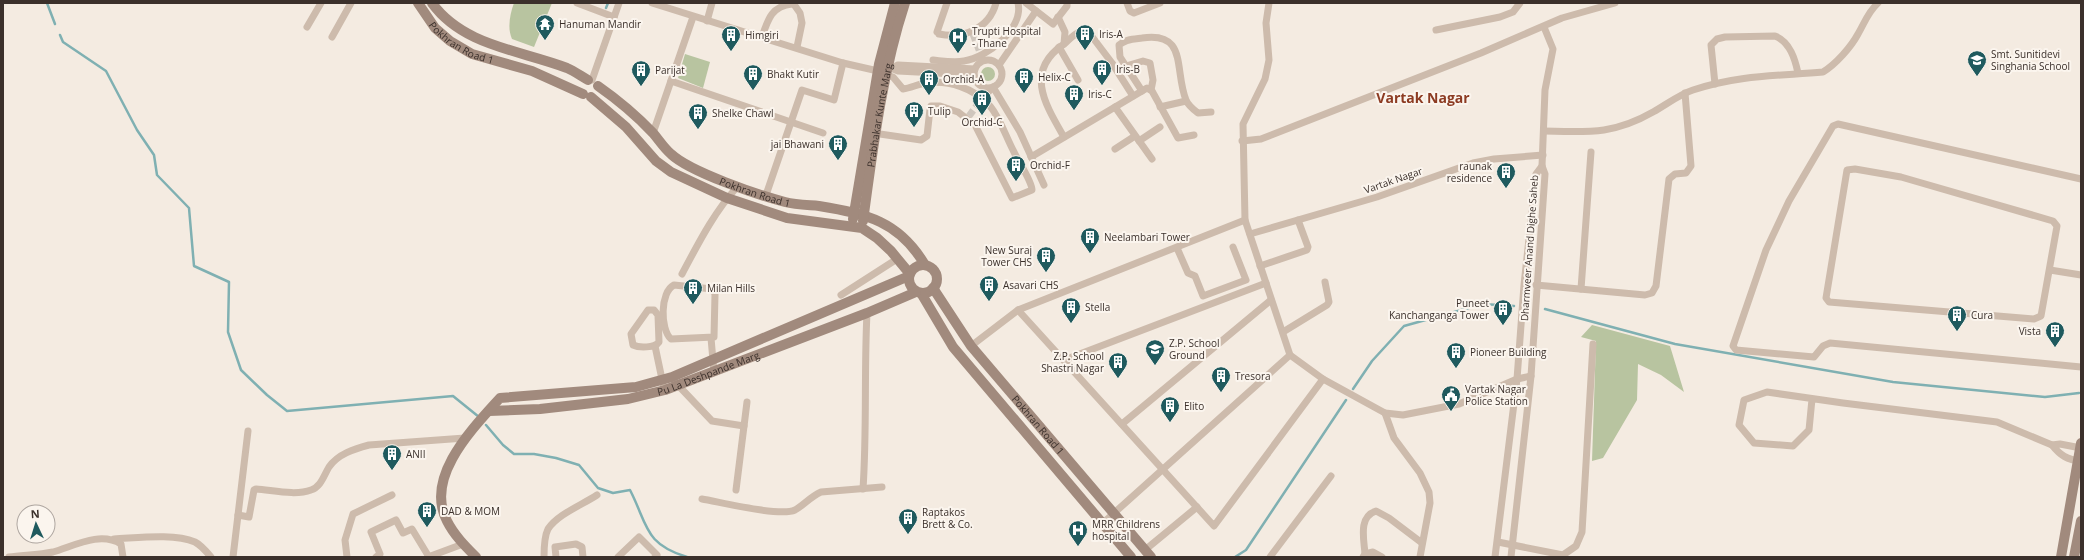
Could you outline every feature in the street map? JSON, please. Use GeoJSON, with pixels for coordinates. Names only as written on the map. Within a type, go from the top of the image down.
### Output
{"type":"FeatureCollection","features":[{"type":"Feature","properties":{"kind":"main road","name":"Pokhran Road 1"},"geometry":{"type":"LineString","coordinates":[[418,3],[435,28],[450,42],[472,54],[532,71],[587,95],[626,127],[656,161],[671,172],[727,198],[787,218],[862,228],[877,238],[897,259],[909,275]]}},
{"type":"Feature","properties":{"kind":"main road","name":"Pokhran Road 1"},"geometry":{"type":"LineString","coordinates":[[432,3],[444,18],[467,35],[568,68],[592,82],[619,101],[653,133],[671,154],[686,164],[738,186],[787,202],[858,214],[885,222],[916,250],[925,265]]}},
{"type":"Feature","properties":{"kind":"main road","name":"Prabhakar Kunte Marg"},"geometry":{"type":"LineString","coordinates":[[890,70],[895,3]]}},
{"type":"Feature","properties":{"kind":"main road","name":"Prabhakar Kunte Marg"},"geometry":{"type":"LineString","coordinates":[[851,227],[858,214],[872,133],[890,70],[894,36],[905,3]]}},
{"type":"Feature","properties":{"kind":"main road"},"geometry":{"type":"LineString","coordinates":[[532,71],[536,58]]}},
{"type":"Feature","properties":{"kind":"main road"},"geometry":{"type":"LineString","coordinates":[[592,82],[597,92],[587,95],[582,85],[592,82]]}},
{"type":"Feature","properties":{"kind":"main road","name":"Prabhakar Kunte Marg"},"geometry":{"type":"LineString","coordinates":[[858,214],[862,228]]}},
{"type":"Feature","properties":{"kind":"main road"},"geometry":{"type":"LineString","coordinates":[[925,265],[931,267],[937,280],[930,291],[919,292],[910,285],[909,275],[917,266],[925,265]]}},
{"type":"Feature","properties":{"kind":"main road","name":"Pu La Deshpande Marg"},"geometry":{"type":"LineString","coordinates":[[489,411],[540,409],[620,400],[665,390],[675,381],[712,360],[909,275]]}},
{"type":"Feature","properties":{"kind":"main road","name":"Pokhran Road 1"},"geometry":{"type":"LineString","coordinates":[[933,288],[971,346],[1148,554]]}},
{"type":"Feature","properties":{"kind":"main road","name":"Pokhran Road 1"},"geometry":{"type":"LineString","coordinates":[[919,292],[953,347],[1131,557]]}},
{"type":"Feature","properties":{"kind":"main road","name":"Pu La Deshpande Marg"},"geometry":{"type":"LineString","coordinates":[[476,557],[463,544],[447,521],[441,498],[444,476],[466,438],[500,398],[629,387],[662,380],[675,381],[714,372],[919,292]]}},
{"type":"Feature","properties":{"kind":"main road"},"geometry":{"type":"LineString","coordinates":[[2061,557],[2080,461],[2081,447]]}},
{"type":"Feature","properties":{"kind":"main road"},"geometry":{"type":"LineString","coordinates":[[2074,557],[2081,521]]}},
{"type":"Feature","properties":{"kind":"street"},"geometry":{"type":"LineString","coordinates":[[307,27],[321,3]]}},
{"type":"Feature","properties":{"kind":"street"},"geometry":{"type":"LineString","coordinates":[[332,37],[351,3]]}},
{"type":"Feature","properties":{"kind":"street"},"geometry":{"type":"LineString","coordinates":[[577,3],[614,17]]}},
{"type":"Feature","properties":{"kind":"street"},"geometry":{"type":"LineString","coordinates":[[592,82],[619,3]]}},
{"type":"Feature","properties":{"kind":"street"},"geometry":{"type":"LineString","coordinates":[[652,3],[707,21],[797,47],[843,63],[890,70],[975,72]]}},
{"type":"Feature","properties":{"kind":"street"},"geometry":{"type":"LineString","coordinates":[[707,21],[712,3]]}},
{"type":"Feature","properties":{"kind":"street"},"geometry":{"type":"LineString","coordinates":[[947,3],[938,33],[950,36],[972,33],[981,27],[989,18],[996,3]]}},
{"type":"Feature","properties":{"kind":"street"},"geometry":{"type":"LineString","coordinates":[[933,60],[964,61],[989,51],[1002,40],[1013,26],[1020,12],[1018,3]]}},
{"type":"Feature","properties":{"kind":"street"},"geometry":{"type":"LineString","coordinates":[[1026,3],[1053,24],[1067,3]]}},
{"type":"Feature","properties":{"kind":"street"},"geometry":{"type":"LineString","coordinates":[[1127,3],[1130,11],[1134,12],[1160,3]]}},
{"type":"Feature","properties":{"kind":"street"},"geometry":{"type":"LineString","coordinates":[[1269,3],[1266,24],[1270,60],[1265,79],[1243,124],[1242,141],[1246,220],[1271,300],[1284,332],[1290,355],[1323,379],[1385,412],[1403,415],[1459,404],[1517,379],[1531,376]]}},
{"type":"Feature","properties":{"kind":"street"},"geometry":{"type":"LineString","coordinates":[[1436,30],[1500,16],[1512,12],[1520,3]]}},
{"type":"Feature","properties":{"kind":"street"},"geometry":{"type":"LineString","coordinates":[[1242,141],[1261,139],[1544,27],[1562,18],[1615,3]]}},
{"type":"Feature","properties":{"kind":"street"},"geometry":{"type":"LineString","coordinates":[[1544,131],[1610,131],[1653,112],[1685,93],[1715,84],[1749,76],[1823,72],[1831,67],[1858,35],[1869,12],[1878,3]]}},
{"type":"Feature","properties":{"kind":"street"},"geometry":{"type":"LineString","coordinates":[[762,37],[772,12],[781,6],[792,4],[800,13],[802,23],[797,47]]}},
{"type":"Feature","properties":{"kind":"street"},"geometry":{"type":"LineString","coordinates":[[999,65],[1036,11]]}},
{"type":"Feature","properties":{"kind":"street"},"geometry":{"type":"LineString","coordinates":[[653,133],[693,16]]}},
{"type":"Feature","properties":{"kind":"street"},"geometry":{"type":"LineString","coordinates":[[1058,17],[1065,32],[1062,46],[1078,80]]}},
{"type":"Feature","properties":{"kind":"street"},"geometry":{"type":"LineString","coordinates":[[1542,166],[1545,90],[1553,49],[1544,27]]}},
{"type":"Feature","properties":{"kind":"street"},"geometry":{"type":"LineString","coordinates":[[1064,138],[1046,105],[1042,86],[1042,69],[1051,53],[1082,30],[1087,30],[1112,63],[1133,96]]}},
{"type":"Feature","properties":{"kind":"street"},"geometry":{"type":"LineString","coordinates":[[1715,84],[1711,45],[1713,42],[1724,37],[1775,36],[1781,38],[1794,57],[1798,73]]}},
{"type":"Feature","properties":{"kind":"street"},"geometry":{"type":"LineString","coordinates":[[1142,91],[1120,57],[1119,48],[1123,41],[1147,37],[1163,37],[1174,45],[1186,101],[1198,113],[1211,112]]}},
{"type":"Feature","properties":{"kind":"street"},"geometry":{"type":"LineString","coordinates":[[975,72],[983,58],[999,65],[1001,69],[1001,77],[982,100]]}},
{"type":"Feature","properties":{"kind":"street"},"geometry":{"type":"LineString","coordinates":[[1126,66],[1143,61],[1150,63],[1154,80],[1151,90],[1178,138],[1194,135]]}},
{"type":"Feature","properties":{"kind":"street"},"geometry":{"type":"LineString","coordinates":[[766,195],[802,90],[834,100],[843,63]]}},
{"type":"Feature","properties":{"kind":"street"},"geometry":{"type":"LineString","coordinates":[[872,133],[921,140],[927,136],[931,107],[940,106],[968,117],[975,125],[1012,198],[1014,199],[1032,190],[990,106],[966,89],[949,83],[925,83],[912,89],[903,89],[893,77],[890,70]]}},
{"type":"Feature","properties":{"kind":"street"},"geometry":{"type":"LineString","coordinates":[[975,72],[981,86],[993,87]]}},
{"type":"Feature","properties":{"kind":"street"},"geometry":{"type":"LineString","coordinates":[[671,81],[823,132]]}},
{"type":"Feature","properties":{"kind":"street"},"geometry":{"type":"LineString","coordinates":[[993,87],[1020,132],[1044,185]]}},
{"type":"Feature","properties":{"kind":"street"},"geometry":{"type":"LineString","coordinates":[[1031,157],[1146,88],[1151,90]]}},
{"type":"Feature","properties":{"kind":"street"},"geometry":{"type":"LineString","coordinates":[[1536,285],[1645,295],[1652,293],[1656,286],[1669,179],[1675,174],[1686,173],[1691,166],[1685,93]]}},
{"type":"Feature","properties":{"kind":"street"},"geometry":{"type":"LineString","coordinates":[[1160,107],[1186,101]]}},
{"type":"Feature","properties":{"kind":"street"},"geometry":{"type":"LineString","coordinates":[[1115,107],[1152,159]]}},
{"type":"Feature","properties":{"kind":"street"},"geometry":{"type":"LineString","coordinates":[[2081,179],[1838,124],[1833,126],[1789,202],[1766,250],[1733,346],[1736,350],[1814,357],[1823,346],[1830,343],[2081,367]]}},
{"type":"Feature","properties":{"kind":"street"},"geometry":{"type":"LineString","coordinates":[[1116,149],[1160,126]]}},
{"type":"Feature","properties":{"kind":"street"},"geometry":{"type":"LineString","coordinates":[[1581,289],[1591,152]]}},
{"type":"Feature","properties":{"kind":"street","name":"Vartak Nagar"},"geometry":{"type":"LineString","coordinates":[[1250,234],[1377,197],[1473,163],[1494,158],[1543,156]]}},
{"type":"Feature","properties":{"kind":"street","name":"Dharmveer Anand Dighe Saheb"},"geometry":{"type":"LineString","coordinates":[[1511,557],[1514,544],[1531,376],[1536,285],[1545,174],[1542,166]]}},
{"type":"Feature","properties":{"kind":"street","name":"Dharmveer Anand Dighe Saheb"},"geometry":{"type":"LineString","coordinates":[[1495,557],[1517,379],[1524,285],[1535,181],[1536,174],[1542,166]]}},
{"type":"Feature","properties":{"kind":"street"},"geometry":{"type":"LineString","coordinates":[[1855,169],[1901,177],[2053,221],[2057,226],[2050,270],[2041,316],[2034,318],[1829,302],[1826,298],[1847,170],[1855,169]]}},
{"type":"Feature","properties":{"kind":"street"},"geometry":{"type":"LineString","coordinates":[[682,274],[704,232],[727,198],[738,186]]}},
{"type":"Feature","properties":{"kind":"street"},"geometry":{"type":"LineString","coordinates":[[971,346],[1018,310],[1246,220]]}},
{"type":"Feature","properties":{"kind":"street"},"geometry":{"type":"LineString","coordinates":[[1260,266],[1307,250],[1308,247],[1298,220]]}},
{"type":"Feature","properties":{"kind":"street"},"geometry":{"type":"LineString","coordinates":[[1233,247],[1250,290]]}},
{"type":"Feature","properties":{"kind":"street"},"geometry":{"type":"LineString","coordinates":[[1177,248],[1188,273],[1195,276],[1206,306]]}},
{"type":"Feature","properties":{"kind":"street"},"geometry":{"type":"LineString","coordinates":[[841,295],[897,259]]}},
{"type":"Feature","properties":{"kind":"street"},"geometry":{"type":"LineString","coordinates":[[2050,270],[2081,275]]}},
{"type":"Feature","properties":{"kind":"street"},"geometry":{"type":"LineString","coordinates":[[1203,296],[1246,280]]}},
{"type":"Feature","properties":{"kind":"street"},"geometry":{"type":"LineString","coordinates":[[1284,332],[1327,305],[1329,302],[1325,282]]}},
{"type":"Feature","properties":{"kind":"street"},"geometry":{"type":"LineString","coordinates":[[1064,360],[1266,283]]}},
{"type":"Feature","properties":{"kind":"street"},"geometry":{"type":"LineString","coordinates":[[711,338],[670,339],[666,335],[663,308],[671,286],[674,285],[712,289],[715,294],[715,334],[714,337],[711,338],[714,372]]}},
{"type":"Feature","properties":{"kind":"street"},"geometry":{"type":"LineString","coordinates":[[1122,424],[1271,300]]}},
{"type":"Feature","properties":{"kind":"street"},"geometry":{"type":"LineString","coordinates":[[648,310],[654,310],[658,315],[659,342],[655,346],[636,347],[631,340],[633,329],[648,310]]}},
{"type":"Feature","properties":{"kind":"street"},"geometry":{"type":"LineString","coordinates":[[1018,310],[1214,526],[1323,379]]}},
{"type":"Feature","properties":{"kind":"street"},"geometry":{"type":"LineString","coordinates":[[863,489],[867,440],[864,360],[867,312]]}},
{"type":"Feature","properties":{"kind":"street"},"geometry":{"type":"LineString","coordinates":[[1498,542],[1563,555],[1576,546],[1582,532],[1593,344]]}},
{"type":"Feature","properties":{"kind":"street"},"geometry":{"type":"LineString","coordinates":[[655,346],[665,390]]}},
{"type":"Feature","properties":{"kind":"street"},"geometry":{"type":"LineString","coordinates":[[1102,523],[1290,355]]}},
{"type":"Feature","properties":{"kind":"street"},"geometry":{"type":"LineString","coordinates":[[675,381],[712,421],[744,426]]}},
{"type":"Feature","properties":{"kind":"street"},"geometry":{"type":"LineString","coordinates":[[1812,399],[1808,430],[1793,446],[1754,443],[1739,425],[1744,400],[1766,392],[1996,422],[2052,445],[2060,444],[2081,447]]}},
{"type":"Feature","properties":{"kind":"street"},"geometry":{"type":"LineString","coordinates":[[736,490],[747,402]]}},
{"type":"Feature","properties":{"kind":"street"},"geometry":{"type":"LineString","coordinates":[[1385,412],[1394,438],[1420,473],[1429,492],[1430,503],[1420,557]]}},
{"type":"Feature","properties":{"kind":"street"},"geometry":{"type":"LineString","coordinates":[[233,557],[248,431]]}},
{"type":"Feature","properties":{"kind":"street"},"geometry":{"type":"LineString","coordinates":[[238,515],[249,517],[254,490],[256,489],[298,492],[311,490],[319,485],[330,466],[340,456],[355,449],[369,445],[466,438]]}},
{"type":"Feature","properties":{"kind":"street"},"geometry":{"type":"LineString","coordinates":[[2052,445],[2058,453],[2070,460],[2080,461]]}},
{"type":"Feature","properties":{"kind":"street"},"geometry":{"type":"LineString","coordinates":[[1270,557],[1331,476]]}},
{"type":"Feature","properties":{"kind":"street"},"geometry":{"type":"LineString","coordinates":[[702,499],[783,512],[794,510],[813,495],[820,492],[882,487]]}},
{"type":"Feature","properties":{"kind":"street"},"geometry":{"type":"LineString","coordinates":[[347,557],[345,540],[354,514],[392,495]]}},
{"type":"Feature","properties":{"kind":"street"},"geometry":{"type":"LineString","coordinates":[[544,557],[545,541],[548,529],[558,519],[597,496]]}},
{"type":"Feature","properties":{"kind":"street"},"geometry":{"type":"LineString","coordinates":[[1148,554],[1197,507]]}},
{"type":"Feature","properties":{"kind":"street"},"geometry":{"type":"LineString","coordinates":[[1382,557],[1373,552],[1364,555],[1363,525],[1367,516],[1376,511],[1389,518],[1422,543]]}},
{"type":"Feature","properties":{"kind":"street"},"geometry":{"type":"LineString","coordinates":[[376,557],[380,554],[371,532],[396,520],[403,533],[412,529],[430,557],[463,544]]}},
{"type":"Feature","properties":{"kind":"street"},"geometry":{"type":"LineString","coordinates":[[618,557],[639,537],[658,555],[655,557]]}},
{"type":"Feature","properties":{"kind":"street"},"geometry":{"type":"LineString","coordinates":[[9,557],[52,552],[77,543],[103,538],[165,538],[186,540],[195,542],[211,557]]}},
{"type":"Feature","properties":{"kind":"street"},"geometry":{"type":"LineString","coordinates":[[114,539],[121,544],[123,557]]}},
{"type":"Feature","properties":{"kind":"street"},"geometry":{"type":"LineString","coordinates":[[556,557],[555,547],[576,544],[582,547],[583,557]]}},
{"type":"Feature","properties":{"kind":"green space"},"geometry":{"type":"Polygon","coordinates":[[[514,3],[552,3],[534,47],[512,39],[510,35],[511,12],[514,3]]]}},
{"type":"Feature","properties":{"kind":"green space"},"geometry":{"type":"Polygon","coordinates":[[[685,54],[710,62],[703,88],[678,78],[685,54]]]}},
{"type":"Feature","properties":{"kind":"green space"},"geometry":{"type":"Polygon","coordinates":[[[985,67],[991,67],[995,71],[995,77],[991,81],[985,81],[981,77],[981,71],[985,67]]]}},
{"type":"Feature","properties":{"kind":"green space"},"geometry":{"type":"Polygon","coordinates":[[[1592,325],[1670,346],[1684,392],[1661,375],[1638,364],[1637,400],[1603,458],[1592,461],[1596,341],[1581,337],[1592,325]]]}},
{"type":"Feature","properties":{"kind":"waterway"},"geometry":{"type":"LineString","coordinates":[[47,3],[55,24]]}},
{"type":"Feature","properties":{"kind":"waterway"},"geometry":{"type":"LineString","coordinates":[[606,8],[608,3]]}},
{"type":"Feature","properties":{"kind":"waterway"},"geometry":{"type":"LineString","coordinates":[[60,35],[63,42],[106,71],[137,130],[154,155],[157,175],[189,208],[194,266],[229,282],[228,332],[241,370],[267,395],[287,411],[453,396],[479,417]]}},
{"type":"Feature","properties":{"kind":"waterway"},"geometry":{"type":"LineString","coordinates":[[1353,389],[1372,361],[1404,326],[1483,304],[1514,306]]}},
{"type":"Feature","properties":{"kind":"waterway"},"geometry":{"type":"LineString","coordinates":[[1545,309],[1675,344],[1893,382],[2045,397],[2079,393]]}},
{"type":"Feature","properties":{"kind":"waterway"},"geometry":{"type":"LineString","coordinates":[[1235,557],[1246,550],[1346,400]]}},
{"type":"Feature","properties":{"kind":"waterway"},"geometry":{"type":"LineString","coordinates":[[486,425],[503,445],[514,454],[534,454],[556,458],[579,465],[598,488],[613,493],[630,490],[649,532],[662,546],[687,557]]}},
{"type":"Feature","properties":{"kind":"tunnel"},"geometry":{"type":"LineString","coordinates":[[973,34],[981,55]]}},
{"type":"Feature","properties":{"kind":"tunnel"},"geometry":{"type":"LineString","coordinates":[[969,116],[981,100]]}},
{"type":"Feature","properties":{"kind":"place","name":"Hanuman Mandir"},"geometry":{"type":"Point","coordinates":[545,41]}},
{"type":"Feature","properties":{"kind":"place","name":"Iris-A"},"geometry":{"type":"Point","coordinates":[1085,51]}},
{"type":"Feature","properties":{"kind":"place","name":"Himgiri"},"geometry":{"type":"Point","coordinates":[731,52]}},
{"type":"Feature","properties":{"kind":"place","name":"Trupti Hospital - Thane"},"geometry":{"type":"Point","coordinates":[958,54]}},
{"type":"Feature","properties":{"kind":"place","name":"Smt. Sunitidevi Singhania School"},"geometry":{"type":"Point","coordinates":[1977,77]}},
{"type":"Feature","properties":{"kind":"place","name":"Iris-B"},"geometry":{"type":"Point","coordinates":[1102,86]}},
{"type":"Feature","properties":{"kind":"place","name":"Parijat"},"geometry":{"type":"Point","coordinates":[641,87]}},
{"type":"Feature","properties":{"kind":"place","name":"Bhakt Kutir"},"geometry":{"type":"Point","coordinates":[753,91]}},
{"type":"Feature","properties":{"kind":"place","name":"Helix-C"},"geometry":{"type":"Point","coordinates":[1024,94]}},
{"type":"Feature","properties":{"kind":"place","name":"Orchid-A"},"geometry":{"type":"Point","coordinates":[929,96]}},
{"type":"Feature","properties":{"kind":"place","name":"Iris-C"},"geometry":{"type":"Point","coordinates":[1074,111]}},
{"type":"Feature","properties":{"kind":"place","name":"Orchid-C"},"geometry":{"type":"Point","coordinates":[982,116]}},
{"type":"Feature","properties":{"kind":"place","name":"Tulip"},"geometry":{"type":"Point","coordinates":[914,128]}},
{"type":"Feature","properties":{"kind":"place","name":"Shelke Chawl"},"geometry":{"type":"Point","coordinates":[698,130]}},
{"type":"Feature","properties":{"kind":"place","name":"jai Bhawani"},"geometry":{"type":"Point","coordinates":[838,161]}},
{"type":"Feature","properties":{"kind":"place","name":"Orchid-F"},"geometry":{"type":"Point","coordinates":[1016,182]}},
{"type":"Feature","properties":{"kind":"place","name":"raunak residence"},"geometry":{"type":"Point","coordinates":[1506,189]}},
{"type":"Feature","properties":{"kind":"place","name":"Neelambari Tower"},"geometry":{"type":"Point","coordinates":[1090,254]}},
{"type":"Feature","properties":{"kind":"place","name":"New Suraj Tower CHS"},"geometry":{"type":"Point","coordinates":[1046,273]}},
{"type":"Feature","properties":{"kind":"place","name":"Asavari CHS"},"geometry":{"type":"Point","coordinates":[989,302]}},
{"type":"Feature","properties":{"kind":"place","name":"Milan Hills"},"geometry":{"type":"Point","coordinates":[693,305]}},
{"type":"Feature","properties":{"kind":"place","name":"Stella"},"geometry":{"type":"Point","coordinates":[1071,324]}},
{"type":"Feature","properties":{"kind":"place","name":"Puneet Kanchanganga Tower"},"geometry":{"type":"Point","coordinates":[1503,326]}},
{"type":"Feature","properties":{"kind":"place","name":"Cura"},"geometry":{"type":"Point","coordinates":[1957,332]}},
{"type":"Feature","properties":{"kind":"place","name":"Vista"},"geometry":{"type":"Point","coordinates":[2055,348]}},
{"type":"Feature","properties":{"kind":"place","name":"Z.P. School Ground"},"geometry":{"type":"Point","coordinates":[1155,366]}},
{"type":"Feature","properties":{"kind":"place","name":"Pioneer Building"},"geometry":{"type":"Point","coordinates":[1456,369]}},
{"type":"Feature","properties":{"kind":"place","name":"Z.P. School Shastri Nagar"},"geometry":{"type":"Point","coordinates":[1118,379]}},
{"type":"Feature","properties":{"kind":"place","name":"Tresora"},"geometry":{"type":"Point","coordinates":[1221,393]}},
{"type":"Feature","properties":{"kind":"place","name":"Vartak Nagar Police Station"},"geometry":{"type":"Point","coordinates":[1451,412]}},
{"type":"Feature","properties":{"kind":"place","name":"Elito"},"geometry":{"type":"Point","coordinates":[1170,423]}},
{"type":"Feature","properties":{"kind":"place","name":"ANII"},"geometry":{"type":"Point","coordinates":[392,471]}},
{"type":"Feature","properties":{"kind":"place","name":"DAD & MOM"},"geometry":{"type":"Point","coordinates":[427,528]}},
{"type":"Feature","properties":{"kind":"place","name":"Raptakos Brett & Co."},"geometry":{"type":"Point","coordinates":[908,535]}},
{"type":"Feature","properties":{"kind":"place","name":"MRR Childrens hospital"},"geometry":{"type":"Point","coordinates":[1078,547]}},
{"type":"Feature","properties":{"kind":"district","name":"Vartak Nagar"},"geometry":{"type":"Point","coordinates":[1423,97]}}]}
